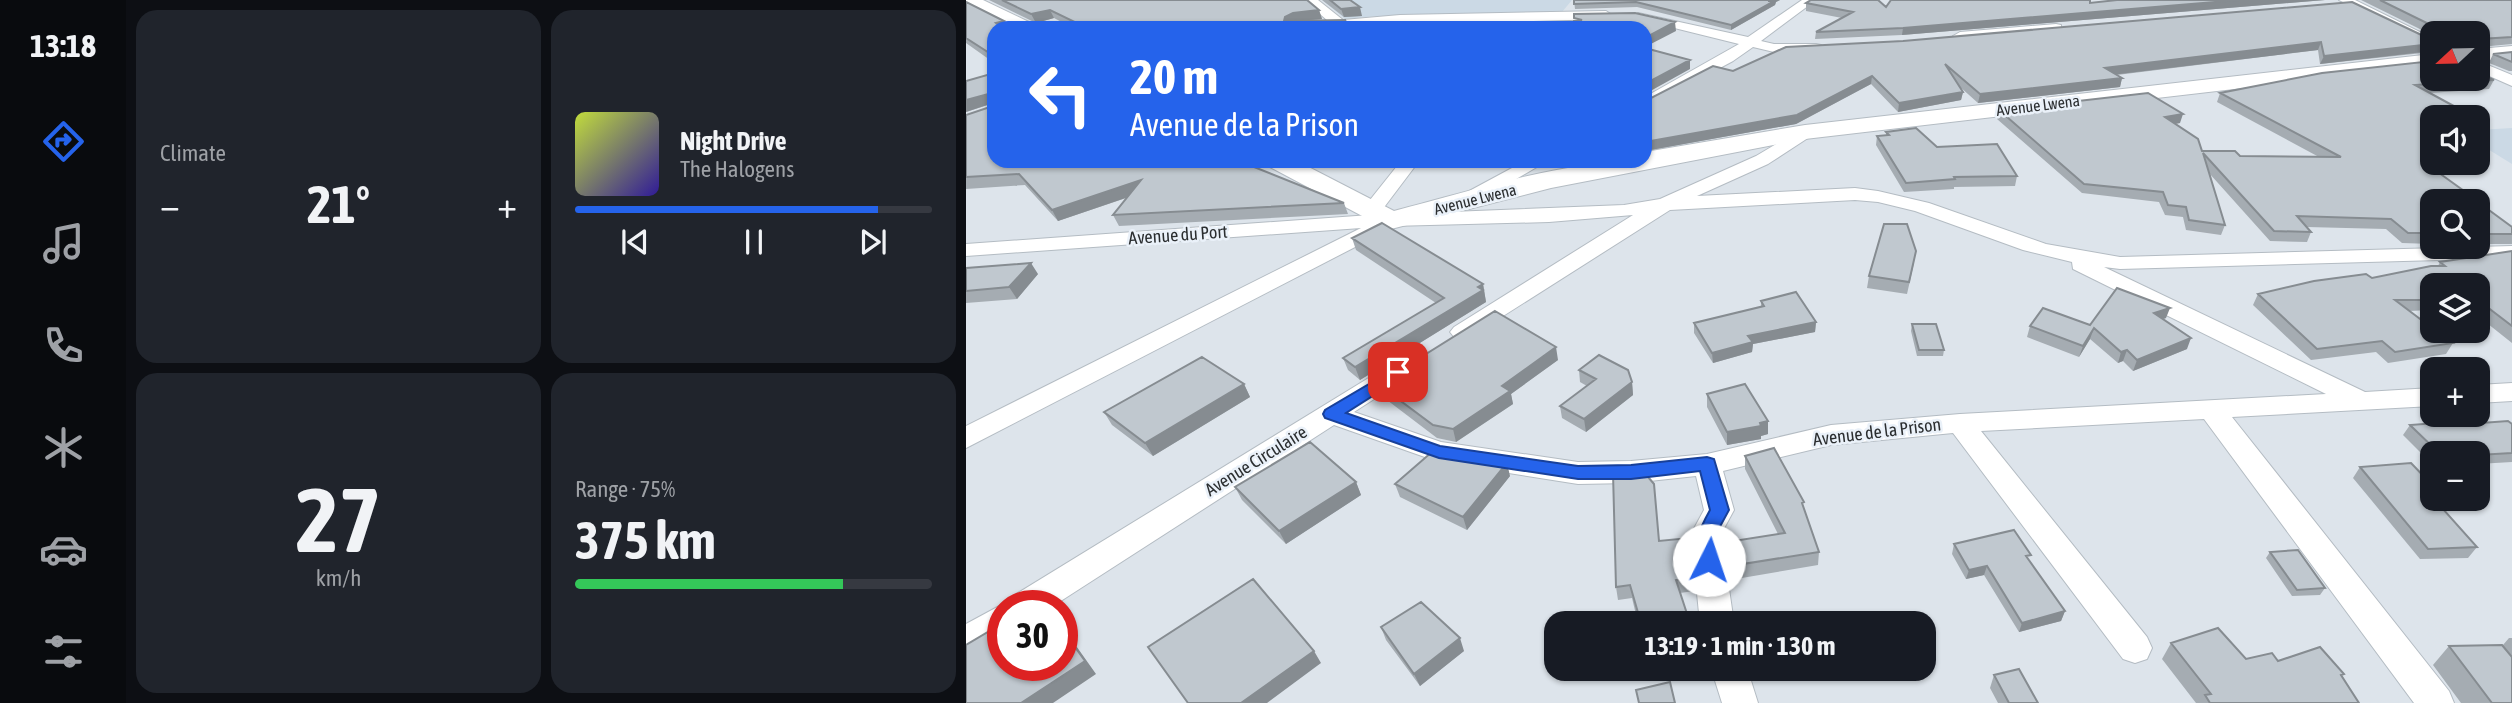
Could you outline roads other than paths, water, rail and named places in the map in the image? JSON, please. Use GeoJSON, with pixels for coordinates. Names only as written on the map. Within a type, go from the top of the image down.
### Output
{"type":"FeatureCollection","features":[{"type":"Feature","properties":{"kind":"main road"},"geometry":{"type":"LineString","coordinates":[[969,0],[1012,21]]}},
{"type":"Feature","properties":{"kind":"main road"},"geometry":{"type":"LineString","coordinates":[[2490,54],[2512,52]]}},
{"type":"Feature","properties":{"kind":"main road","name":"Avenue Lwena"},"geometry":{"type":"LineString","coordinates":[[1652,159],[1805,132],[2420,61]]}},
{"type":"Feature","properties":{"kind":"main road"},"geometry":{"type":"LineString","coordinates":[[1290,168],[1381,216]]}},
{"type":"Feature","properties":{"kind":"main road","name":"Avenue Lwena"},"geometry":{"type":"LineString","coordinates":[[1381,216],[1463,202],[1612,168]]}},
{"type":"Feature","properties":{"kind":"street"},"geometry":{"type":"LineString","coordinates":[[1310,0],[1336,21]]}},
{"type":"Feature","properties":{"kind":"street"},"geometry":{"type":"LineString","coordinates":[[1652,99],[1728,58],[1810,0]]}},
{"type":"Feature","properties":{"kind":"street"},"geometry":{"type":"LineString","coordinates":[[2325,5],[2349,2],[2420,37]]}},
{"type":"Feature","properties":{"kind":"street"},"geometry":{"type":"LineString","coordinates":[[1502,21],[1629,14],[1774,48],[1834,47]]}},
{"type":"Feature","properties":{"kind":"street"},"geometry":{"type":"LineString","coordinates":[[1942,38],[2076,27]]}},
{"type":"Feature","properties":{"kind":"street"},"geometry":{"type":"LineString","coordinates":[[2490,70],[2512,80]]}},
{"type":"Feature","properties":{"kind":"street"},"geometry":{"type":"LineString","coordinates":[[1446,342],[1665,204],[1762,159],[1805,132]]}},
{"type":"Feature","properties":{"kind":"street"},"geometry":{"type":"LineString","coordinates":[[966,438],[1381,216],[1405,168]]}},
{"type":"Feature","properties":{"kind":"street"},"geometry":{"type":"LineString","coordinates":[[1463,202],[1525,168]]}},
{"type":"Feature","properties":{"kind":"street"},"geometry":{"type":"LineString","coordinates":[[1665,204],[1747,198],[1878,195],[1916,205],[2059,254],[2364,402]]}},
{"type":"Feature","properties":{"kind":"street","name":"Avenue du Port"},"geometry":{"type":"LineString","coordinates":[[966,250],[1381,216],[1549,216],[1624,211],[1665,204]]}},
{"type":"Feature","properties":{"kind":"street"},"geometry":{"type":"LineString","coordinates":[[2059,254],[2120,262],[2512,252]]}},
{"type":"Feature","properties":{"kind":"street","name":"Avenue Circulaire"},"geometry":{"type":"LineString","coordinates":[[1051,590],[1423,356]]}},
{"type":"Feature","properties":{"kind":"street"},"geometry":{"type":"LineString","coordinates":[[2490,393],[2512,392]]}},
{"type":"Feature","properties":{"kind":"street","name":"Avenue de la Prison"},"geometry":{"type":"LineString","coordinates":[[1332,414],[1439,452],[1578,472],[1631,472],[1707,464],[1831,435],[1959,423],[2420,398]]}},
{"type":"Feature","properties":{"kind":"street"},"geometry":{"type":"LineString","coordinates":[[2211,409],[2436,703]]}},
{"type":"Feature","properties":{"kind":"street"},"geometry":{"type":"LineString","coordinates":[[1959,423],[2136,648]]}},
{"type":"Feature","properties":{"kind":"street"},"geometry":{"type":"LineString","coordinates":[[1707,464],[1719,510],[1706,534],[1716,611]]}},
{"type":"Feature","properties":{"kind":"street"},"geometry":{"type":"LineString","coordinates":[[966,642],[987,629]]}},
{"type":"Feature","properties":{"kind":"street"},"geometry":{"type":"LineString","coordinates":[[1733,681],[1740,703]]}}]}
